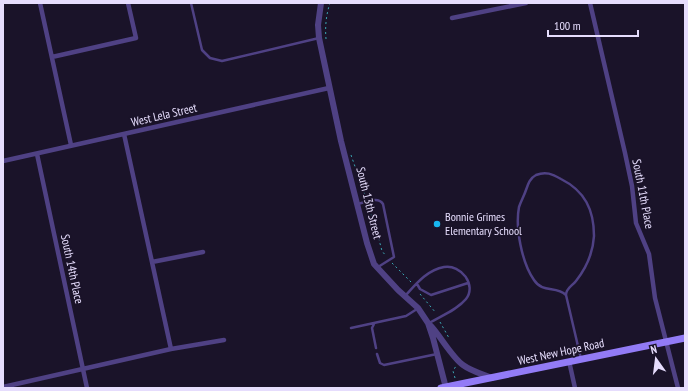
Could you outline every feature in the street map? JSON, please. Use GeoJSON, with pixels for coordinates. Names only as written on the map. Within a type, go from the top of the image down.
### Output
{"type":"FeatureCollection","features":[{"type":"Feature","properties":{"kind":"main road","name":"West New Hope Road"},"geometry":{"type":"LineString","coordinates":[[444,388],[685,338]]}},
{"type":"Feature","properties":{"kind":"street"},"geometry":{"type":"LineString","coordinates":[[40,3],[71,146]]}},
{"type":"Feature","properties":{"kind":"street"},"geometry":{"type":"LineString","coordinates":[[52,57],[136,38],[128,3]]}},
{"type":"Feature","properties":{"kind":"street","name":"South 13th Street"},"geometry":{"type":"LineString","coordinates":[[321,3],[318,18],[319,38],[329,88],[367,243],[374,264],[377,268],[418,308],[428,323],[437,354],[444,388]]}},
{"type":"Feature","properties":{"kind":"street"},"geometry":{"type":"LineString","coordinates":[[452,18],[526,3]]}},
{"type":"Feature","properties":{"kind":"street","name":"South 11th Place"},"geometry":{"type":"LineString","coordinates":[[590,3],[632,186],[636,223],[649,254],[655,298],[678,388]]}},
{"type":"Feature","properties":{"kind":"street","name":"West Lela Street"},"geometry":{"type":"LineString","coordinates":[[3,161],[329,88]]}},
{"type":"Feature","properties":{"kind":"street"},"geometry":{"type":"LineString","coordinates":[[124,134],[171,349]]}},
{"type":"Feature","properties":{"kind":"street","name":"South 14th Place"},"geometry":{"type":"LineString","coordinates":[[37,154],[87,388]]}},
{"type":"Feature","properties":{"kind":"street"},"geometry":{"type":"LineString","coordinates":[[152,262],[203,252]]}},
{"type":"Feature","properties":{"kind":"street"},"geometry":{"type":"LineString","coordinates":[[428,323],[440,336],[459,362],[472,371],[492,378]]}},
{"type":"Feature","properties":{"kind":"street"},"geometry":{"type":"LineString","coordinates":[[3,387],[171,349],[224,340]]}},
{"type":"Feature","properties":{"kind":"street"},"geometry":{"type":"LineString","coordinates":[[569,361],[575,388]]}},
{"type":"Feature","properties":{"kind":"lane"},"geometry":{"type":"LineString","coordinates":[[191,3],[202,50],[210,58],[222,61],[319,38]]}},
{"type":"Feature","properties":{"kind":"lane"},"geometry":{"type":"LineString","coordinates":[[566,294],[560,290],[544,289],[534,281],[524,257],[518,230],[520,206],[528,184],[535,176],[546,173],[567,182],[578,190],[585,198],[590,211],[594,235],[591,254],[582,274],[568,289],[566,294],[581,359]]}},
{"type":"Feature","properties":{"kind":"lane"},"geometry":{"type":"LineString","coordinates":[[358,204],[377,199],[383,204],[394,257],[377,268]]}},
{"type":"Feature","properties":{"kind":"lane"},"geometry":{"type":"LineString","coordinates":[[404,296],[426,274],[443,267],[450,266],[458,268],[464,274],[469,290],[467,298],[461,304],[428,323]]}},
{"type":"Feature","properties":{"kind":"lane"},"geometry":{"type":"LineString","coordinates":[[416,284],[420,289],[431,295],[468,283]]}},
{"type":"Feature","properties":{"kind":"lane"},"geometry":{"type":"LineString","coordinates":[[351,328],[406,316],[418,308]]}},
{"type":"Feature","properties":{"kind":"lane"},"geometry":{"type":"LineString","coordinates":[[374,323],[372,328],[376,348]]}},
{"type":"Feature","properties":{"kind":"lane"},"geometry":{"type":"LineString","coordinates":[[377,354],[380,363],[384,365],[437,354]]}},
{"type":"Feature","properties":{"kind":"path"},"geometry":{"type":"LineString","coordinates":[[326,41],[326,16],[330,3]]}},
{"type":"Feature","properties":{"kind":"path"},"geometry":{"type":"LineString","coordinates":[[350,152],[366,198]]}},
{"type":"Feature","properties":{"kind":"path"},"geometry":{"type":"LineString","coordinates":[[368,205],[378,232],[382,251],[386,256]]}},
{"type":"Feature","properties":{"kind":"path"},"geometry":{"type":"LineString","coordinates":[[393,263],[412,283]]}},
{"type":"Feature","properties":{"kind":"path"},"geometry":{"type":"LineString","coordinates":[[417,290],[436,314]]}},
{"type":"Feature","properties":{"kind":"path"},"geometry":{"type":"LineString","coordinates":[[440,323],[450,340]]}},
{"type":"Feature","properties":{"kind":"path"},"geometry":{"type":"LineString","coordinates":[[454,376],[454,367],[458,364]]}},
{"type":"Feature","properties":{"kind":"place","name":"Bonnie Grimes Elementary School"},"geometry":{"type":"Point","coordinates":[437,224]}}]}
